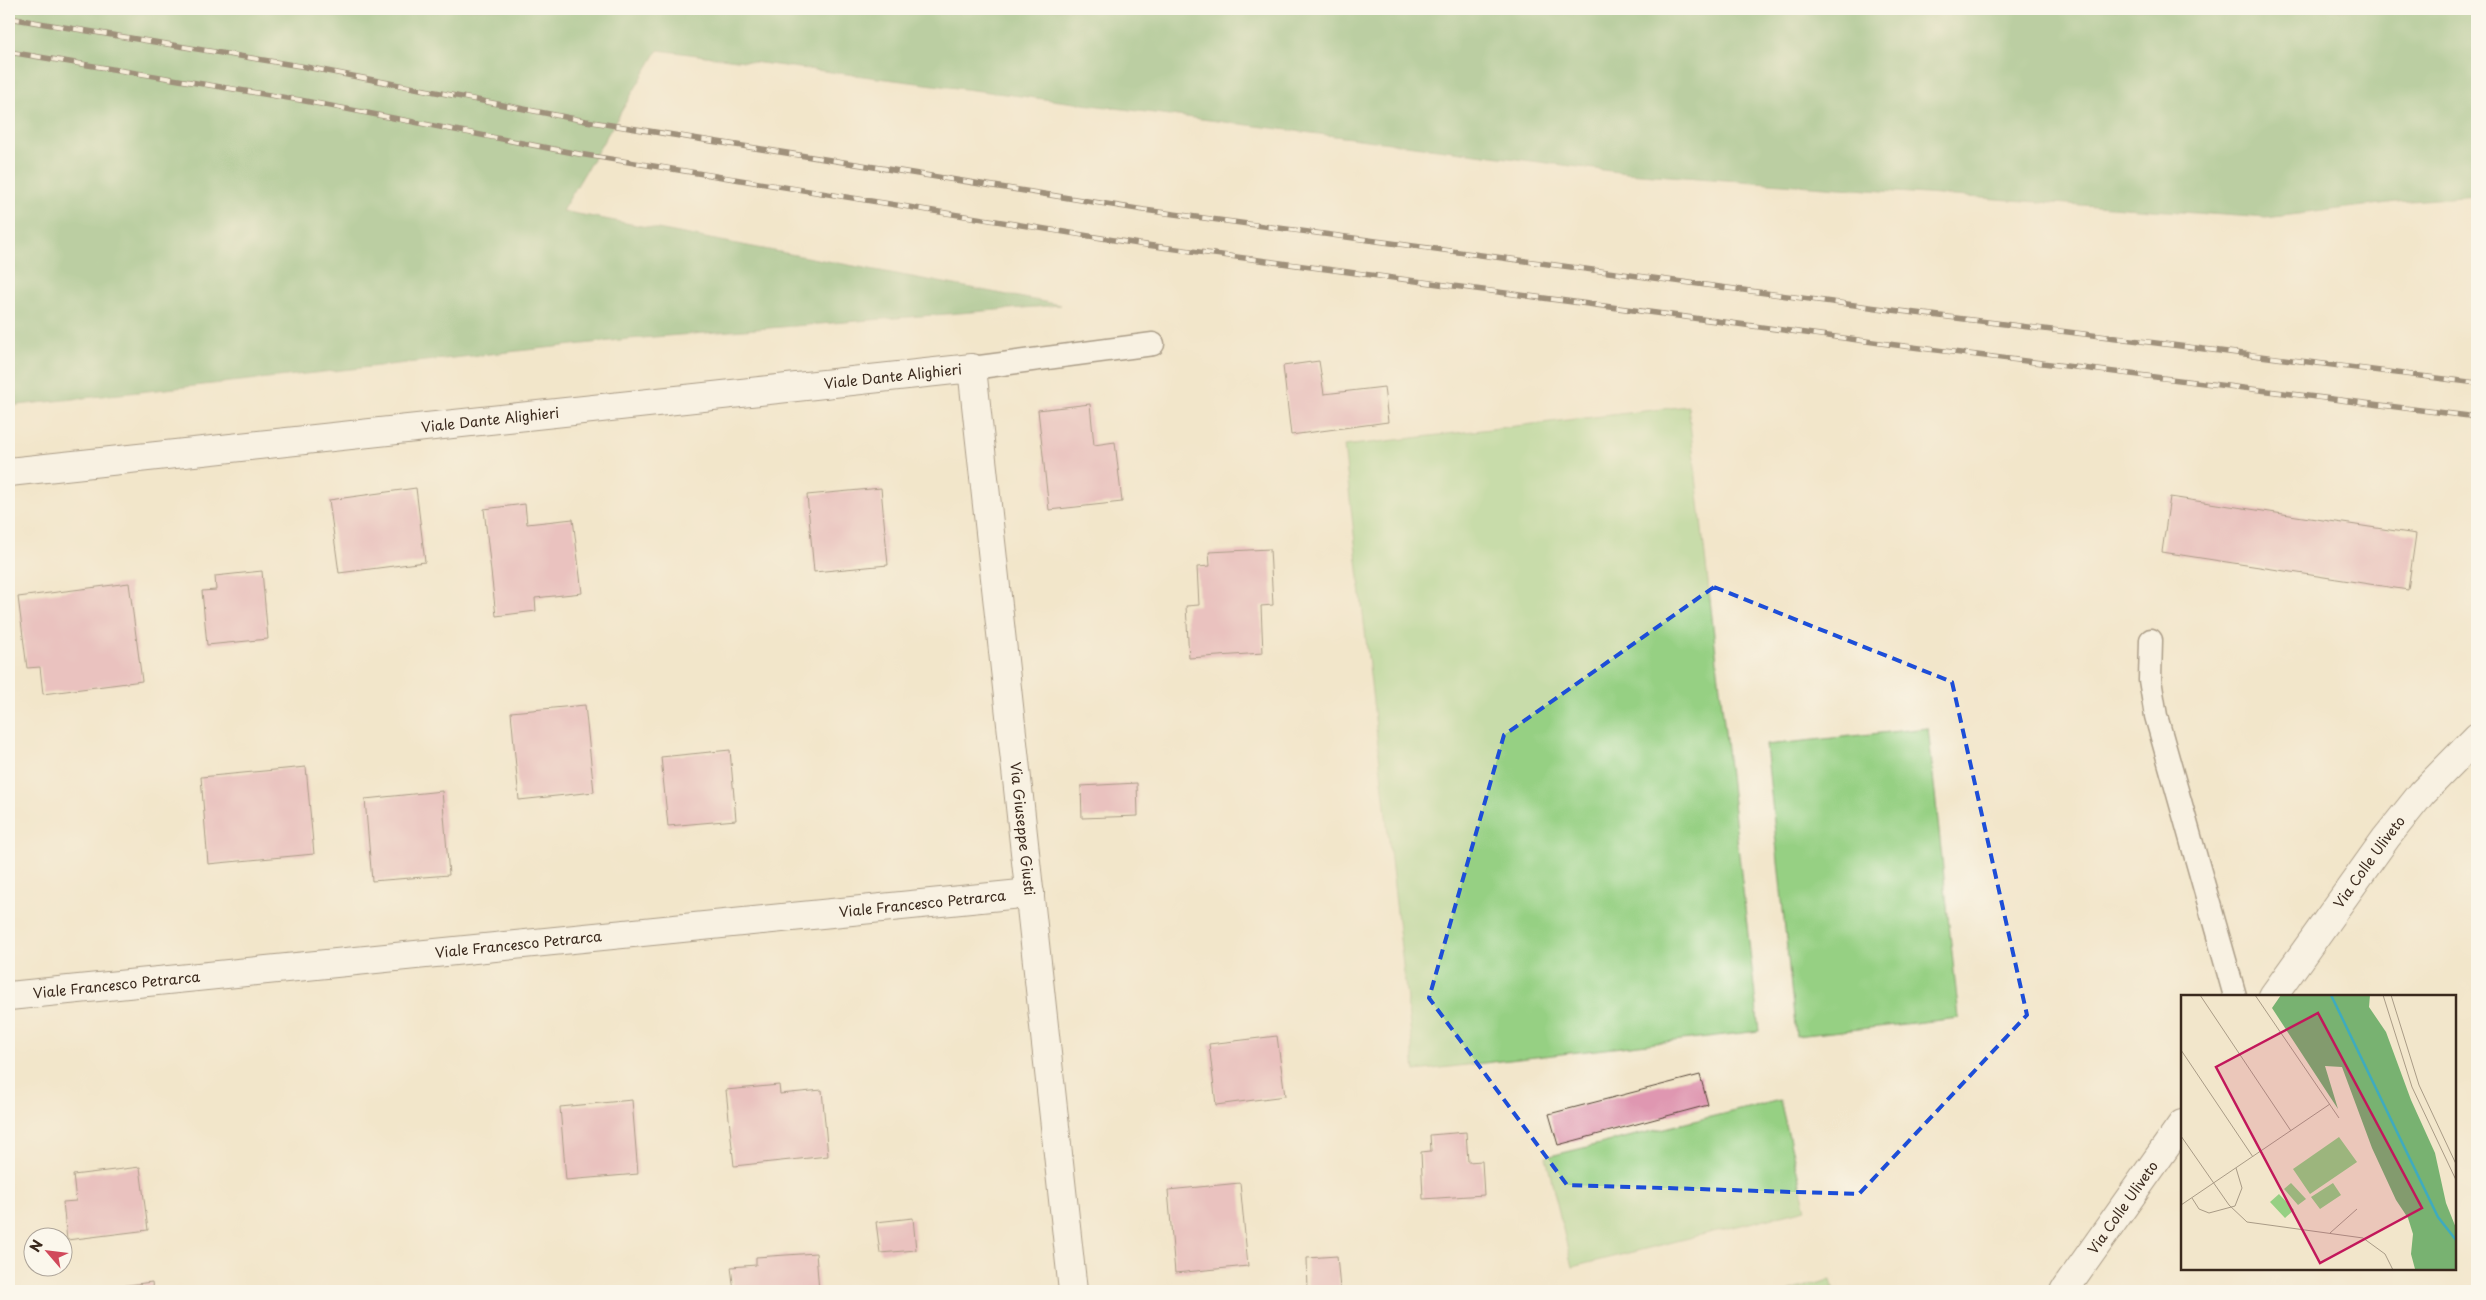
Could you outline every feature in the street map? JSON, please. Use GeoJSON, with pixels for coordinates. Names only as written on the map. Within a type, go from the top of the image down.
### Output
{"type":"FeatureCollection","features":[{"type":"Feature","properties":{"kind":"street","name":"Viale Dante Alighieri"},"geometry":{"type":"LineString","coordinates":[[9,472],[972,368]]}},
{"type":"Feature","properties":{"kind":"street","name":"Via Giuseppe Giusti"},"geometry":{"type":"LineString","coordinates":[[972,368],[1073,1291]]}},
{"type":"Feature","properties":{"kind":"street","name":"Via Colle Uliveto"},"geometry":{"type":"LineString","coordinates":[[2274,995],[2392,830],[2422,793],[2477,738]]}},
{"type":"Feature","properties":{"kind":"street","name":"Viale Francesco Petrarca"},"geometry":{"type":"LineString","coordinates":[[9,996],[1030,893]]}},
{"type":"Feature","properties":{"kind":"street","name":"Via Colle Uliveto"},"geometry":{"type":"LineString","coordinates":[[2064,1291],[2181,1125]]}},
{"type":"Feature","properties":{"kind":"lane"},"geometry":{"type":"LineString","coordinates":[[972,368],[1153,344]]}},
{"type":"Feature","properties":{"kind":"lane"},"geometry":{"type":"LineString","coordinates":[[2152,640],[2150,680],[2156,716],[2235,995]]}},
{"type":"Feature","properties":{"kind":"highlighted area"},"geometry":{"type":"Polygon","coordinates":[[[1714,587],[1952,682],[2027,1015],[1859,1194],[1567,1185],[1429,998],[1504,735],[1714,587]]]}},
{"type":"Feature","properties":{"kind":"green space"},"geometry":{"type":"Polygon","coordinates":[[[9,9],[2477,9],[2477,196],[2397,202],[2266,218],[1626,173],[658,50],[562,211],[1061,305],[629,339],[9,406],[9,9]]]}},
{"type":"Feature","properties":{"kind":"green space"},"geometry":{"type":"Polygon","coordinates":[[[1688,406],[1759,1031],[1415,1071],[1344,446],[1688,406]]]}},
{"type":"Feature","properties":{"kind":"green space"},"geometry":{"type":"Polygon","coordinates":[[[1928,728],[1959,1018],[1796,1036],[1766,745],[1928,728]]]}},
{"type":"Feature","properties":{"kind":"green space"},"geometry":{"type":"Polygon","coordinates":[[[1780,1100],[1806,1209],[1572,1267],[1546,1157],[1780,1100]]]}},
{"type":"Feature","properties":{"kind":"green space"},"geometry":{"type":"Polygon","coordinates":[[[1831,1280],[1834,1291],[1788,1291],[1831,1280]]]}},
{"type":"Feature","properties":{"kind":"building"},"geometry":{"type":"Polygon","coordinates":[[[1319,361],[1324,394],[1384,387],[1388,422],[1291,435],[1283,366],[1319,361]]]}},
{"type":"Feature","properties":{"kind":"building"},"geometry":{"type":"Polygon","coordinates":[[[1090,404],[1094,445],[1115,442],[1122,502],[1049,510],[1038,410],[1090,404]]]}},
{"type":"Feature","properties":{"kind":"building"},"geometry":{"type":"Polygon","coordinates":[[[416,488],[425,562],[339,573],[329,500],[416,488]]]}},
{"type":"Feature","properties":{"kind":"building"},"geometry":{"type":"Polygon","coordinates":[[[881,488],[888,565],[814,572],[807,495],[881,488]]]}},
{"type":"Feature","properties":{"kind":"building"},"geometry":{"type":"Polygon","coordinates":[[[2170,497],[2416,534],[2408,590],[2162,552],[2170,497]]]}},
{"type":"Feature","properties":{"kind":"building"},"geometry":{"type":"Polygon","coordinates":[[[525,504],[527,524],[573,519],[582,593],[535,598],[536,611],[496,616],[484,509],[525,504]]]}},
{"type":"Feature","properties":{"kind":"building"},"geometry":{"type":"Polygon","coordinates":[[[1270,549],[1273,605],[1261,606],[1263,653],[1189,658],[1186,606],[1199,605],[1197,567],[1210,566],[1209,552],[1270,549]]]}},
{"type":"Feature","properties":{"kind":"building"},"geometry":{"type":"Polygon","coordinates":[[[262,571],[268,639],[207,645],[202,591],[216,590],[215,576],[262,571]]]}},
{"type":"Feature","properties":{"kind":"building"},"geometry":{"type":"Polygon","coordinates":[[[129,583],[142,681],[43,694],[40,667],[27,668],[18,597],[129,583]]]}},
{"type":"Feature","properties":{"kind":"building"},"geometry":{"type":"Polygon","coordinates":[[[585,705],[594,792],[519,800],[511,712],[585,705]]]}},
{"type":"Feature","properties":{"kind":"building"},"geometry":{"type":"Polygon","coordinates":[[[730,750],[736,820],[668,826],[661,757],[730,750]]]}},
{"type":"Feature","properties":{"kind":"building"},"geometry":{"type":"Polygon","coordinates":[[[306,767],[314,854],[208,864],[201,777],[306,767]]]}},
{"type":"Feature","properties":{"kind":"building"},"geometry":{"type":"Polygon","coordinates":[[[1137,783],[1138,816],[1082,818],[1081,786],[1137,783]]]}},
{"type":"Feature","properties":{"kind":"building"},"geometry":{"type":"Polygon","coordinates":[[[442,791],[449,875],[372,881],[365,799],[442,791]]]}},
{"type":"Feature","properties":{"kind":"building"},"geometry":{"type":"Polygon","coordinates":[[[1277,1036],[1285,1096],[1216,1105],[1209,1044],[1277,1036]]]}},
{"type":"Feature","properties":{"kind":"building"},"geometry":{"type":"Polygon","coordinates":[[[1700,1075],[1708,1105],[1558,1145],[1549,1114],[1700,1075]]]}},
{"type":"Feature","properties":{"kind":"building"},"geometry":{"type":"Polygon","coordinates":[[[779,1085],[780,1094],[822,1090],[828,1156],[734,1166],[726,1090],[779,1085]]]}},
{"type":"Feature","properties":{"kind":"building"},"geometry":{"type":"Polygon","coordinates":[[[632,1100],[638,1174],[566,1180],[560,1107],[632,1100]]]}},
{"type":"Feature","properties":{"kind":"building"},"geometry":{"type":"Polygon","coordinates":[[[1466,1132],[1468,1162],[1482,1161],[1484,1195],[1423,1199],[1421,1152],[1431,1151],[1430,1135],[1466,1132]]]}},
{"type":"Feature","properties":{"kind":"building"},"geometry":{"type":"Polygon","coordinates":[[[140,1167],[148,1230],[72,1239],[72,1228],[66,1228],[63,1202],[76,1201],[73,1175],[140,1167]]]}},
{"type":"Feature","properties":{"kind":"building"},"geometry":{"type":"Polygon","coordinates":[[[1240,1183],[1248,1266],[1175,1273],[1168,1190],[1240,1183]]]}},
{"type":"Feature","properties":{"kind":"building"},"geometry":{"type":"Polygon","coordinates":[[[913,1218],[916,1250],[880,1253],[876,1222],[913,1218]]]}},
{"type":"Feature","properties":{"kind":"building"},"geometry":{"type":"Polygon","coordinates":[[[816,1253],[819,1291],[734,1291],[731,1267],[756,1265],[756,1257],[816,1253]]]}},
{"type":"Feature","properties":{"kind":"building"},"geometry":{"type":"Polygon","coordinates":[[[1337,1256],[1340,1289],[1308,1291],[1307,1258],[1337,1256]]]}},
{"type":"Feature","properties":{"kind":"building"},"geometry":{"type":"Polygon","coordinates":[[[152,1282],[153,1291],[89,1291],[89,1290],[152,1282]]]}},
{"type":"Feature","properties":{"kind":"railway"},"geometry":{"type":"LineString","coordinates":[[9,18],[306,67],[586,121],[1144,210],[1892,310],[2477,383]]}},
{"type":"Feature","properties":{"kind":"railway"},"geometry":{"type":"LineString","coordinates":[[9,52],[300,100],[579,154],[1139,244],[1888,344],[2477,417]]}}]}
